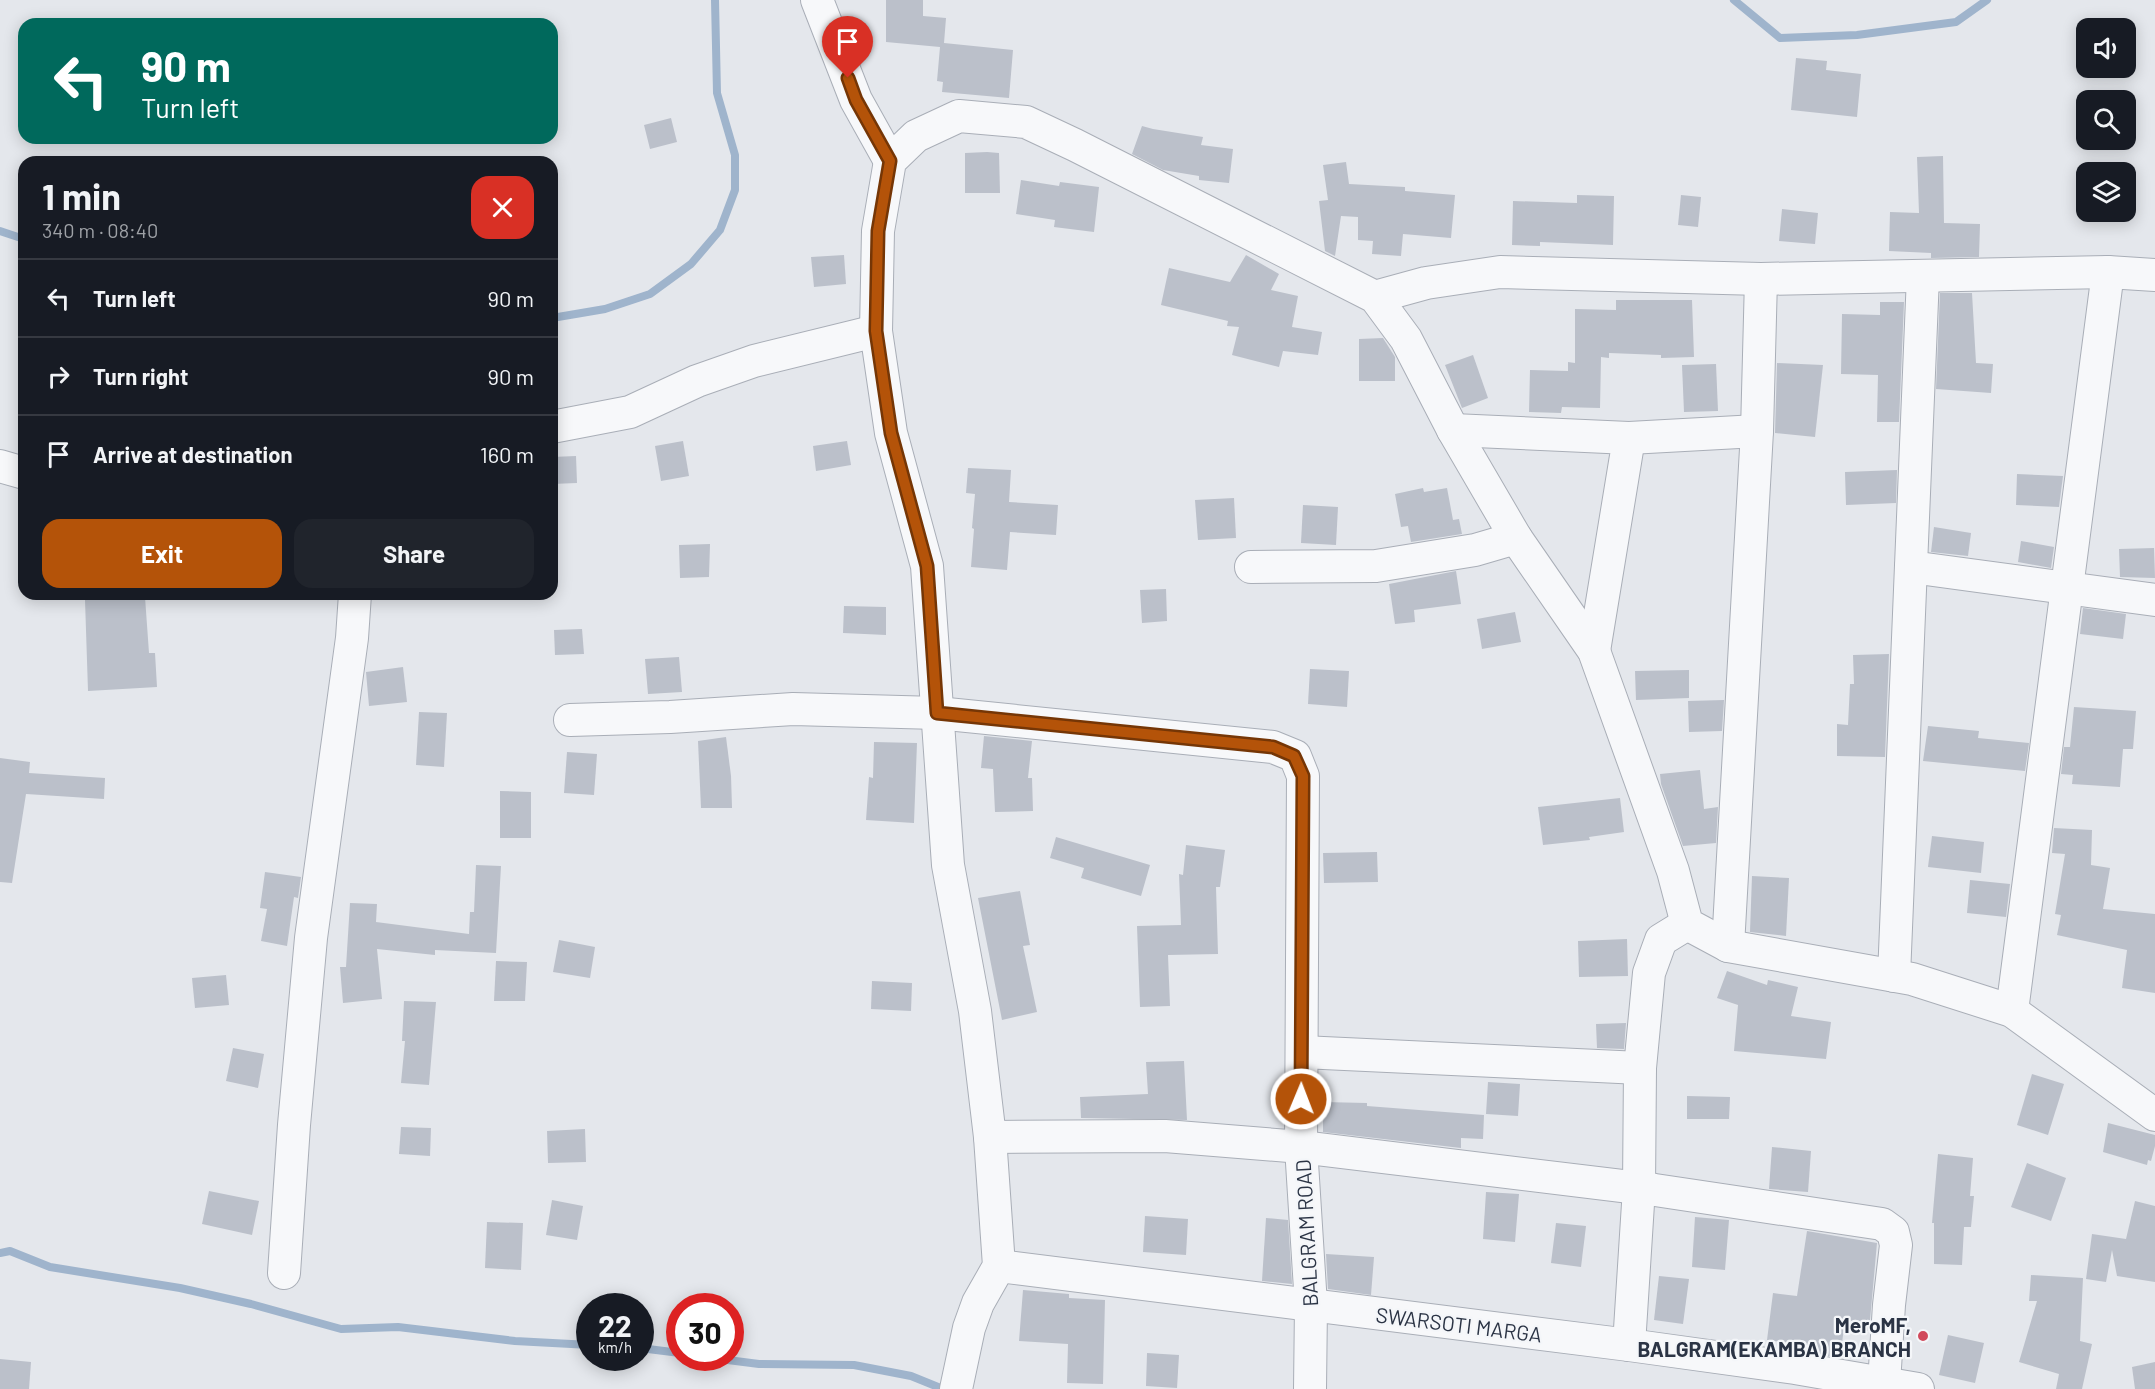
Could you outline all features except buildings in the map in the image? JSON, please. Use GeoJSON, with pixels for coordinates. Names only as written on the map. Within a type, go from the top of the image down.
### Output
{"type":"FeatureCollection","features":[{"type":"Feature","properties":{"kind":"street"},"geometry":{"type":"LineString","coordinates":[[817,0],[856,100],[890,161]]}},
{"type":"Feature","properties":{"kind":"street"},"geometry":{"type":"LineString","coordinates":[[957,1384],[969,1328],[978,1303],[999,1266],[990,1137],[975,1011],[948,865],[927,566],[891,433],[876,331],[878,231],[890,161],[916,136],[959,116],[1026,122],[1375,297],[1406,339],[1453,430],[1516,538],[1594,651],[1672,871],[1687,924],[1728,946],[1912,980],[2012,1011],[2155,1114]]}},
{"type":"Feature","properties":{"kind":"street"},"geometry":{"type":"LineString","coordinates":[[1375,297],[1426,283],[1500,272],[1761,279],[2108,272],[2155,275]]}},
{"type":"Feature","properties":{"kind":"street"},"geometry":{"type":"LineString","coordinates":[[2012,1011],[2108,272]]}},
{"type":"Feature","properties":{"kind":"street"},"geometry":{"type":"LineString","coordinates":[[1894,976],[1923,276]]}},
{"type":"Feature","properties":{"kind":"street"},"geometry":{"type":"LineString","coordinates":[[1728,946],[1757,431],[1761,279]]}},
{"type":"Feature","properties":{"kind":"street"},"geometry":{"type":"LineString","coordinates":[[558,426],[630,412],[697,381],[754,361],[876,331]]}},
{"type":"Feature","properties":{"kind":"street"},"geometry":{"type":"LineString","coordinates":[[1453,430],[1629,438],[1757,431]]}},
{"type":"Feature","properties":{"kind":"street"},"geometry":{"type":"LineString","coordinates":[[1594,651],[1629,438]]}},
{"type":"Feature","properties":{"kind":"street"},"geometry":{"type":"LineString","coordinates":[[0,465],[18,471]]}},
{"type":"Feature","properties":{"kind":"street"},"geometry":{"type":"LineString","coordinates":[[1251,567],[1376,566],[1475,550],[1516,538]]}},
{"type":"Feature","properties":{"kind":"street"},"geometry":{"type":"LineString","coordinates":[[1911,567],[2155,600]]}},
{"type":"Feature","properties":{"kind":"street"},"geometry":{"type":"LineString","coordinates":[[284,1273],[310,938],[352,639],[355,600]]}},
{"type":"Feature","properties":{"kind":"street"},"geometry":{"type":"LineString","coordinates":[[570,720],[670,717],[793,709],[937,713]]}},
{"type":"Feature","properties":{"kind":"street","name":"BALGRAM ROAD"},"geometry":{"type":"LineString","coordinates":[[937,713],[1273,747],[1294,756],[1303,776],[1301,1147],[1311,1305],[1310,1389]]}},
{"type":"Feature","properties":{"kind":"street"},"geometry":{"type":"LineString","coordinates":[[1629,1345],[1639,1188],[1640,1068],[1649,973],[1661,940],[1687,924]]}},
{"type":"Feature","properties":{"kind":"street"},"geometry":{"type":"LineString","coordinates":[[1302,1052],[1640,1068]]}},
{"type":"Feature","properties":{"kind":"street"},"geometry":{"type":"LineString","coordinates":[[990,1137],[1165,1136],[1301,1147],[1639,1188],[1882,1224],[1893,1232],[1896,1245],[1884,1383]]}},
{"type":"Feature","properties":{"kind":"street","name":"SWARSOTI MARGA"},"geometry":{"type":"LineString","coordinates":[[999,1266],[1629,1345],[1794,1378],[1884,1383],[1918,1389]]}},
{"type":"Feature","properties":{"kind":"waterway"},"geometry":{"type":"LineString","coordinates":[[558,317],[605,309],[650,294],[691,264],[720,230],[735,190],[735,155],[717,93],[715,0]]}},
{"type":"Feature","properties":{"kind":"waterway"},"geometry":{"type":"LineString","coordinates":[[1734,0],[1780,38],[1857,35],[1956,22],[1987,0]]}},
{"type":"Feature","properties":{"kind":"waterway"},"geometry":{"type":"LineString","coordinates":[[0,231],[18,237]]}},
{"type":"Feature","properties":{"kind":"waterway"},"geometry":{"type":"LineString","coordinates":[[0,1253],[10,1251],[50,1267],[180,1288],[251,1304],[341,1329],[398,1327],[515,1341],[576,1344]]}},
{"type":"Feature","properties":{"kind":"waterway"},"geometry":{"type":"LineString","coordinates":[[654,1350],[666,1351]]}},
{"type":"Feature","properties":{"kind":"waterway"},"geometry":{"type":"LineString","coordinates":[[744,1362],[854,1365],[911,1376],[943,1389]]}},
{"type":"Feature","properties":{"kind":"place","name":"MeroMF, BALGRAM(EKAMBA) BRANCH"},"geometry":{"type":"Point","coordinates":[1923,1336]}},
{"type":"Feature","properties":{"kind":"route"},"geometry":{"type":"LineString","coordinates":[[848,78],[856,100],[890,161],[878,231],[876,331],[891,433],[927,566],[937,713],[1273,747],[1294,756],[1303,776],[1301,1099]]}}]}
